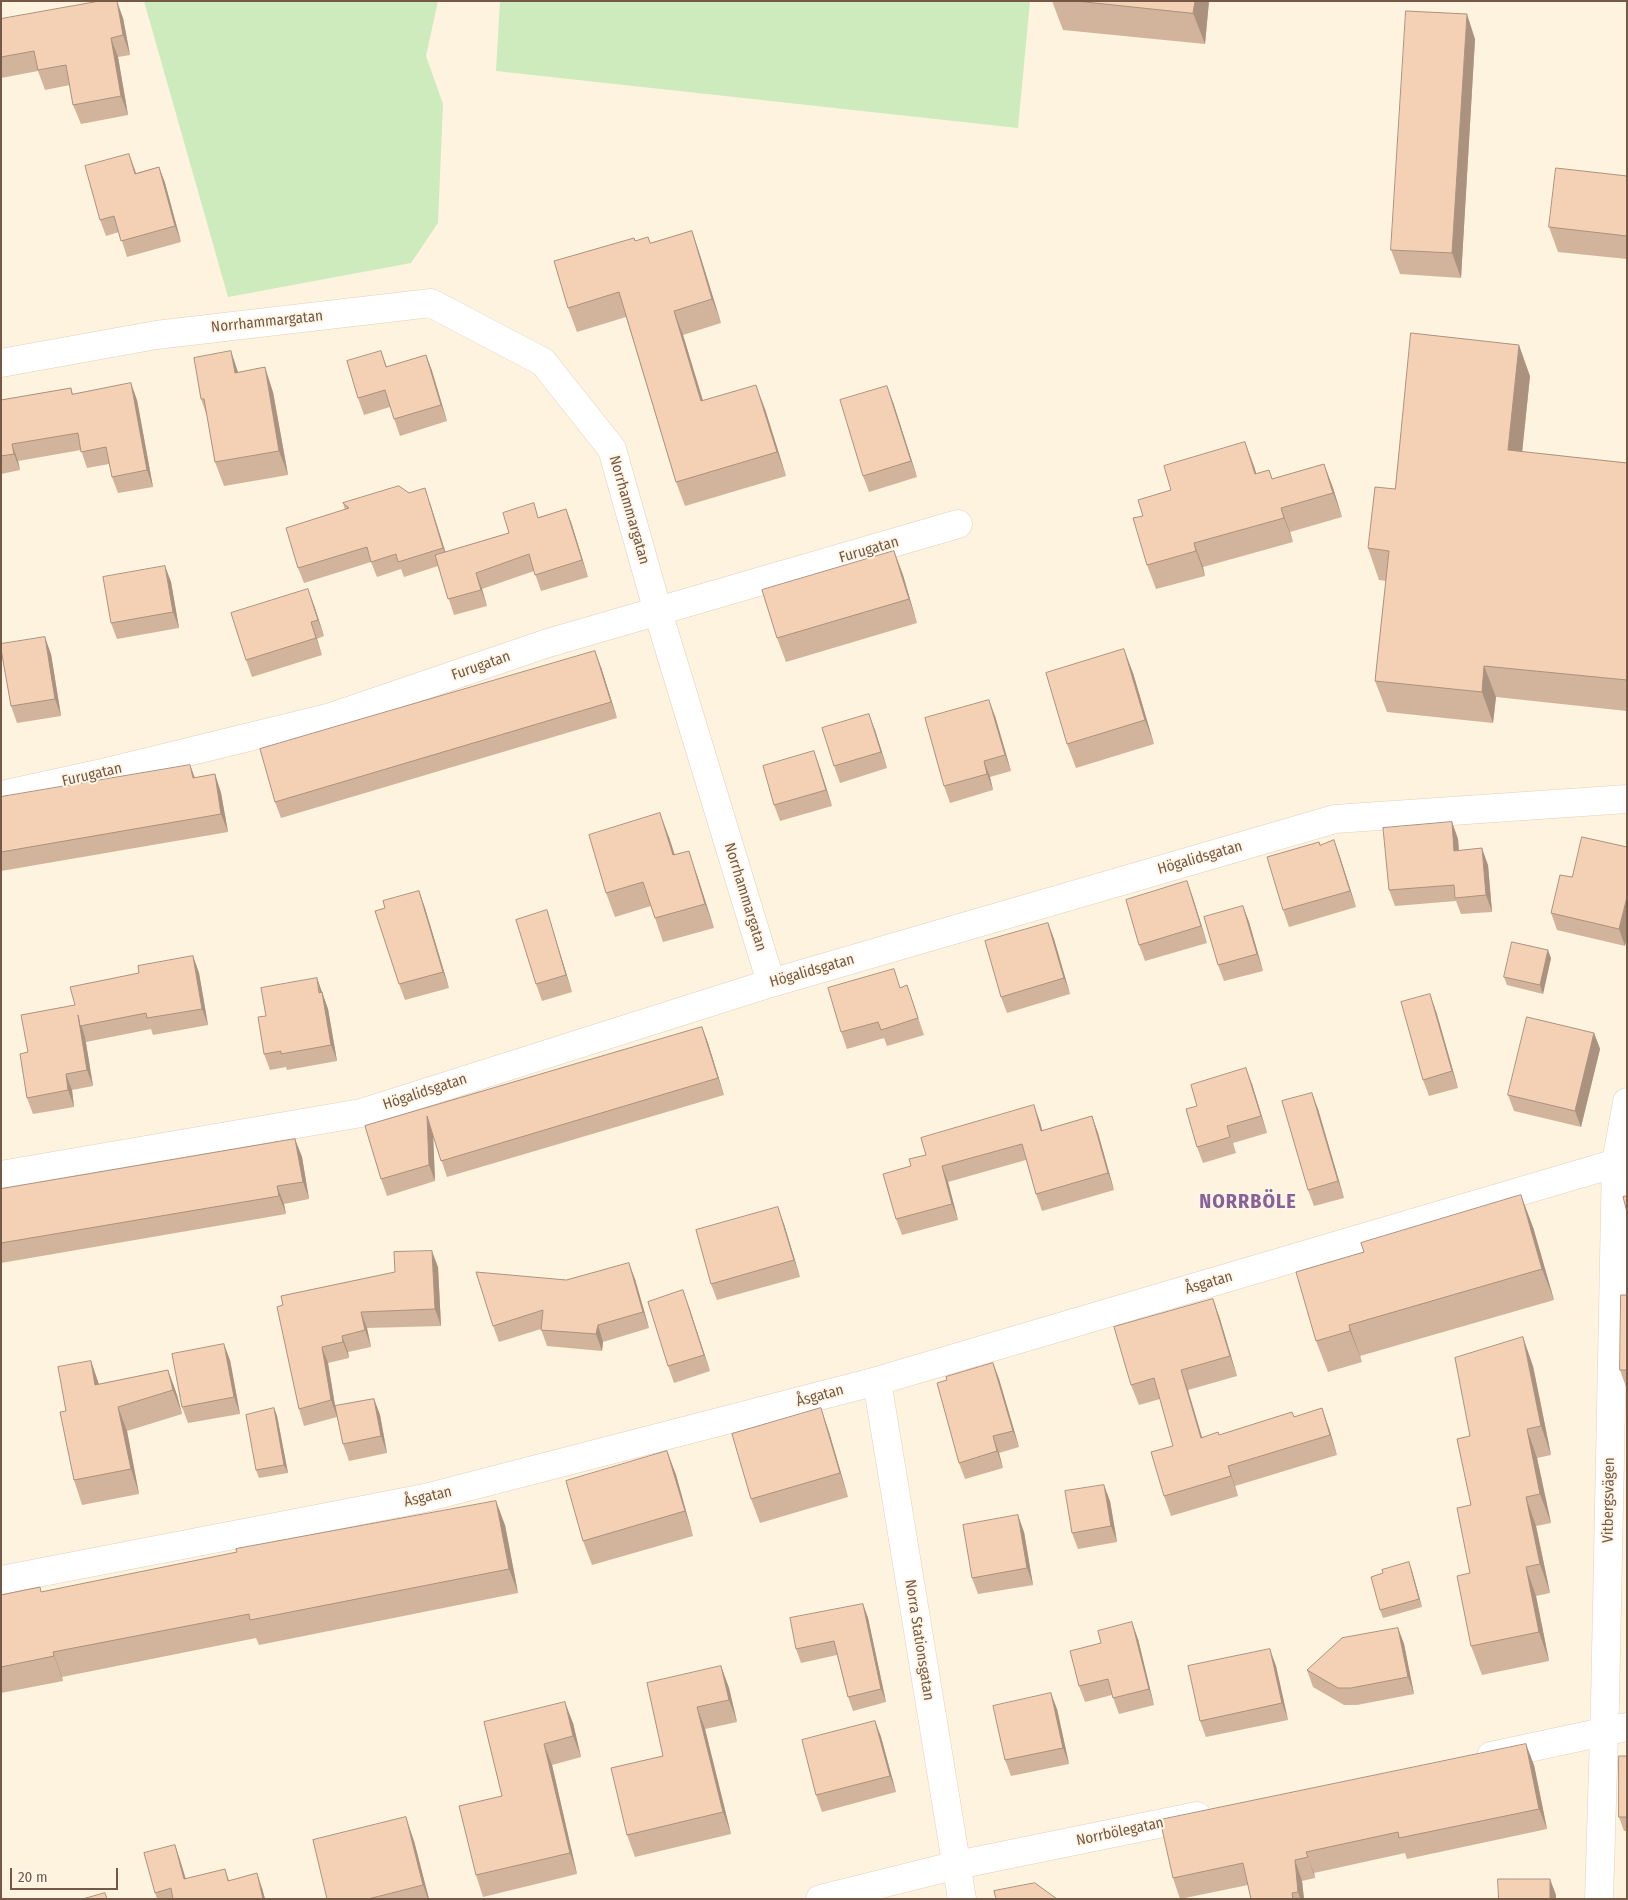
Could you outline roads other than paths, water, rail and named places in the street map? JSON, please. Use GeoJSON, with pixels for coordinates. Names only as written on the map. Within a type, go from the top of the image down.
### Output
{"type":"FeatureCollection","features":[{"type":"Feature","properties":{"kind":"street","name":"Norrhammargatan"},"geometry":{"type":"LineString","coordinates":[[1,363],[156,335],[431,303],[543,362],[612,449],[658,612],[771,983]]}},
{"type":"Feature","properties":{"kind":"street","name":"Furugatan"},"geometry":{"type":"LineString","coordinates":[[1,795],[98,774],[331,717],[548,643],[958,524]]}},
{"type":"Feature","properties":{"kind":"street","name":"Högalidsgatan"},"geometry":{"type":"LineString","coordinates":[[1,1175],[360,1113],[771,983],[1335,819],[1627,799]]}},
{"type":"Feature","properties":{"kind":"street","name":"Vitbergsvägen"},"geometry":{"type":"LineString","coordinates":[[1599,1899],[1615,1730],[1621,1161],[1627,1102]]}},
{"type":"Feature","properties":{"kind":"street","name":"Åsgatan"},"geometry":{"type":"LineString","coordinates":[[1,1580],[425,1498],[877,1381],[1621,1161]]}},
{"type":"Feature","properties":{"kind":"street","name":"Norra Stationsgatan"},"geometry":{"type":"LineString","coordinates":[[877,1381],[962,1899]]}},
{"type":"Feature","properties":{"kind":"street"},"geometry":{"type":"LineString","coordinates":[[1470,1760],[1615,1730]]}},
{"type":"Feature","properties":{"kind":"street","name":"Norrbölegatan"},"geometry":{"type":"LineString","coordinates":[[820,1899],[957,1865],[1218,1812]]}},
{"type":"Feature","properties":{"kind":"district","name":"NORRBÖLE"},"geometry":{"type":"Point","coordinates":[1248,1202]}}]}
